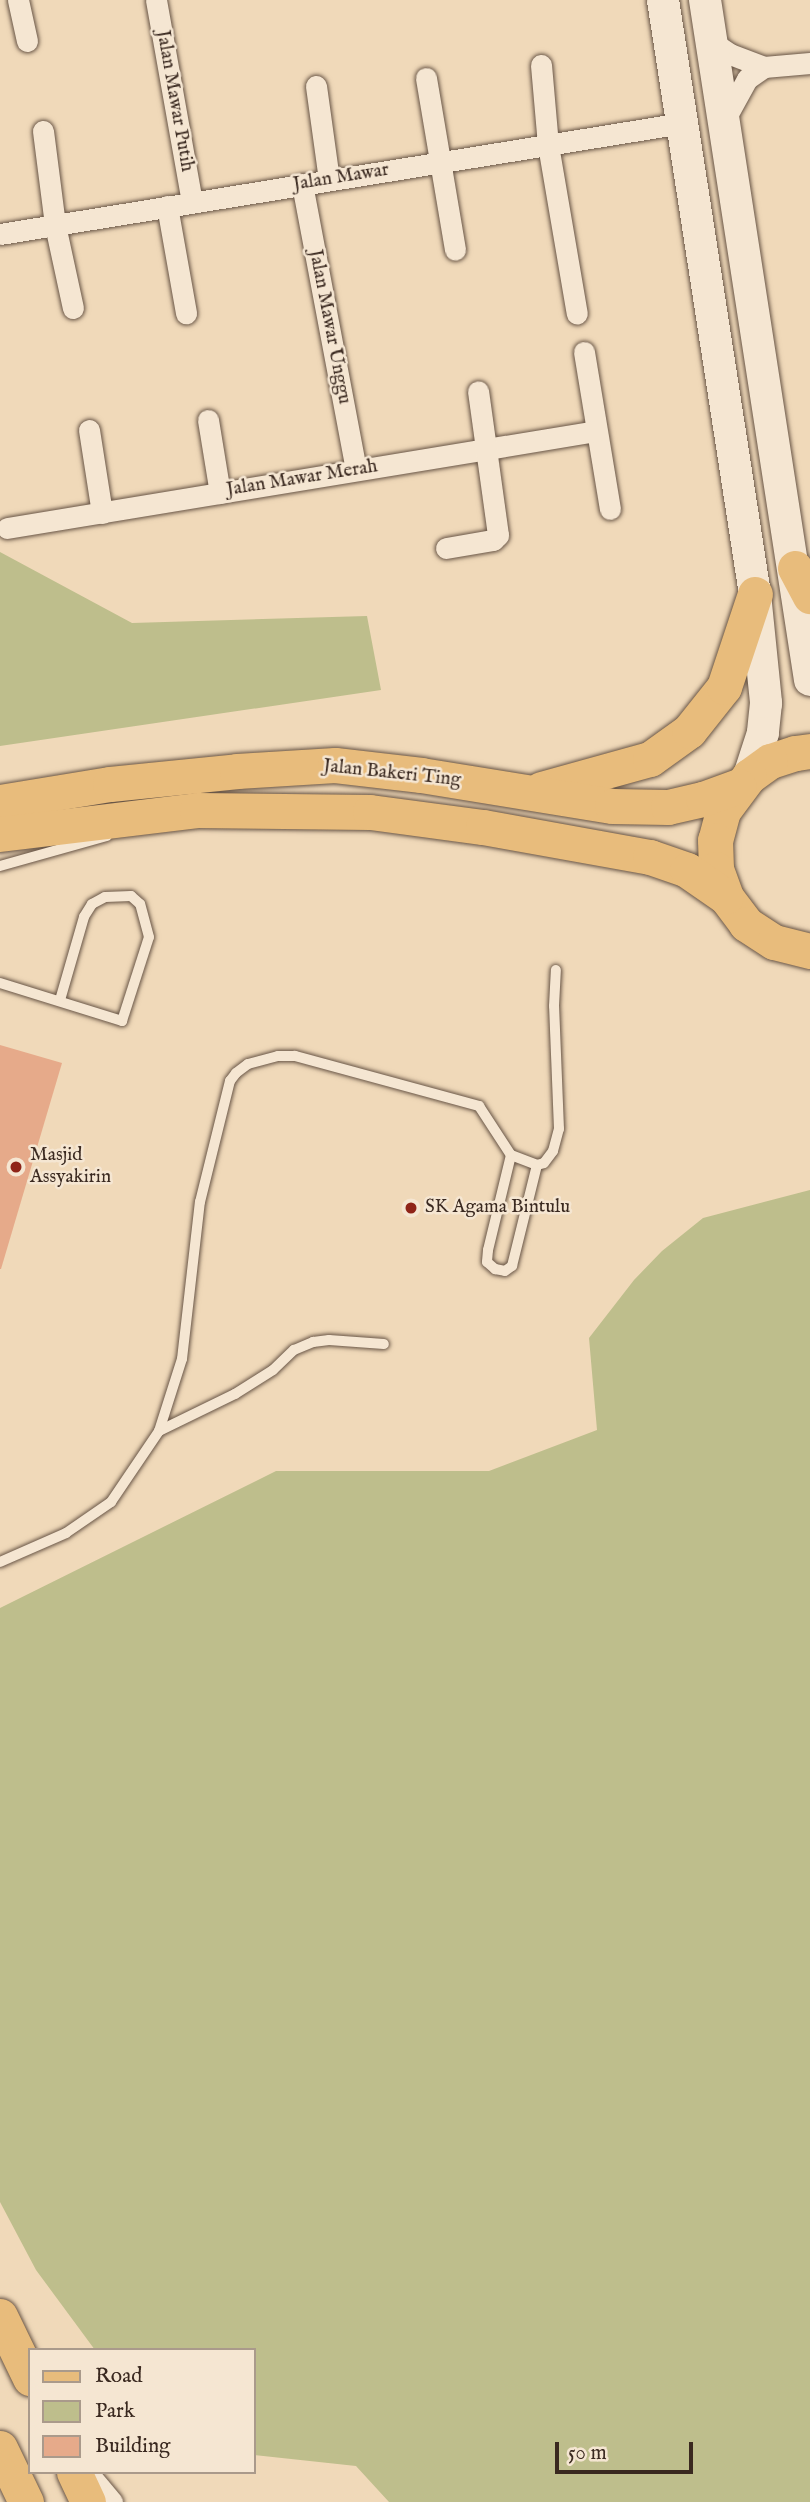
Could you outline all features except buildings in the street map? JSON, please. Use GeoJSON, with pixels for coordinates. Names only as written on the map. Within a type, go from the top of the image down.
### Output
{"type":"FeatureCollection","features":[{"type":"Feature","properties":{"kind":"main road"},"geometry":{"type":"LineString","coordinates":[[663,0],[755,594],[766,703],[763,733],[744,781],[723,811],[715,839],[716,869],[726,897],[746,924],[774,942],[810,951]]}},
{"type":"Feature","properties":{"kind":"main road"},"geometry":{"type":"LineString","coordinates":[[705,0],[802,582],[810,680]]}},
{"type":"Feature","properties":{"kind":"main road"},"geometry":{"type":"LineString","coordinates":[[528,792],[650,760],[689,731],[724,687],[755,594]]}},
{"type":"Feature","properties":{"kind":"main road","name":"Jalan Bakeri Ting"},"geometry":{"type":"LineString","coordinates":[[0,802],[123,783],[237,771],[335,765],[612,806],[668,807],[703,799],[744,781],[770,761],[810,751]]}},
{"type":"Feature","properties":{"kind":"main road","name":"Jalan Bakeri Ting"},"geometry":{"type":"LineString","coordinates":[[0,834],[197,810],[370,812],[483,827],[650,857],[687,870],[726,897]]}},
{"type":"Feature","properties":{"kind":"main road"},"geometry":{"type":"LineString","coordinates":[[0,2316],[28,2374]]}},
{"type":"Feature","properties":{"kind":"main road"},"geometry":{"type":"LineString","coordinates":[[0,2448],[26,2502]]}},
{"type":"Feature","properties":{"kind":"main road"},"geometry":{"type":"LineString","coordinates":[[75,2474],[88,2502]]}},
{"type":"Feature","properties":{"kind":"street"},"geometry":{"type":"LineString","coordinates":[[18,0],[27,41]]}},
{"type":"Feature","properties":{"kind":"street","name":"Jalan Mawar Putih"},"geometry":{"type":"LineString","coordinates":[[156,0],[192,202]]}},
{"type":"Feature","properties":{"kind":"street"},"geometry":{"type":"LineString","coordinates":[[712,42],[730,54],[764,67],[810,63]]}},
{"type":"Feature","properties":{"kind":"street"},"geometry":{"type":"LineString","coordinates":[[541,65],[548,145],[577,314]]}},
{"type":"Feature","properties":{"kind":"street"},"geometry":{"type":"LineString","coordinates":[[725,119],[747,79],[764,67]]}},
{"type":"Feature","properties":{"kind":"street"},"geometry":{"type":"LineString","coordinates":[[426,78],[455,250]]}},
{"type":"Feature","properties":{"kind":"street"},"geometry":{"type":"LineString","coordinates":[[316,86],[329,180]]}},
{"type":"Feature","properties":{"kind":"street","name":"Jalan Mawar"},"geometry":{"type":"LineString","coordinates":[[0,234],[682,123]]}},
{"type":"Feature","properties":{"kind":"street"},"geometry":{"type":"LineString","coordinates":[[43,131],[55,225],[73,308]]}},
{"type":"Feature","properties":{"kind":"street","name":"Jalan Mawar Unggu"},"geometry":{"type":"LineString","coordinates":[[302,184],[356,470]]}},
{"type":"Feature","properties":{"kind":"street"},"geometry":{"type":"LineString","coordinates":[[167,206],[186,313]]}},
{"type":"Feature","properties":{"kind":"street"},"geometry":{"type":"LineString","coordinates":[[584,352],[610,509]]}},
{"type":"Feature","properties":{"kind":"street"},"geometry":{"type":"LineString","coordinates":[[446,548],[493,540],[498,535],[478,391]]}},
{"type":"Feature","properties":{"kind":"street"},"geometry":{"type":"LineString","coordinates":[[208,420],[220,493]]}},
{"type":"Feature","properties":{"kind":"street"},"geometry":{"type":"LineString","coordinates":[[89,430],[102,513]]}},
{"type":"Feature","properties":{"kind":"street","name":"Jalan Mawar Merah"},"geometry":{"type":"LineString","coordinates":[[7,528],[597,431]]}},
{"type":"Feature","properties":{"kind":"street"},"geometry":{"type":"LineString","coordinates":[[89,2474],[112,2502]]}},
{"type":"Feature","properties":{"kind":"lane"},"geometry":{"type":"LineString","coordinates":[[0,866],[197,810]]}},
{"type":"Feature","properties":{"kind":"lane"},"geometry":{"type":"LineString","coordinates":[[0,983],[122,1021],[149,937],[140,904],[131,896],[105,897],[88,911],[60,1000]]}},
{"type":"Feature","properties":{"kind":"lane"},"geometry":{"type":"LineString","coordinates":[[0,1562],[66,1533],[111,1502],[159,1431],[182,1359],[200,1202],[230,1081],[236,1073],[248,1064],[278,1056],[295,1056],[479,1106],[510,1155],[537,1165],[544,1163],[553,1151],[559,1129],[554,1006],[556,970]]}},
{"type":"Feature","properties":{"kind":"lane"},"geometry":{"type":"LineString","coordinates":[[510,1155],[488,1250],[487,1262],[495,1269],[505,1271],[512,1266],[537,1165]]}},
{"type":"Feature","properties":{"kind":"lane"},"geometry":{"type":"LineString","coordinates":[[159,1431],[234,1394],[273,1370],[294,1350],[313,1342],[329,1340],[384,1344]]}},
{"type":"Feature","properties":{"kind":"green space"},"geometry":{"type":"Polygon","coordinates":[[[0,552],[132,623],[367,616],[381,690],[0,746],[0,552]]]}},
{"type":"Feature","properties":{"kind":"green space"},"geometry":{"type":"Polygon","coordinates":[[[810,1190],[810,2502],[389,2502],[356,2466],[256,2455],[256,2348],[94,2348],[36,2270],[0,2202],[0,1608],[276,1471],[489,1471],[597,1430],[589,1338],[634,1280],[662,1251],[703,1218],[810,1190]]]}},
{"type":"Feature","properties":{"kind":"place","name":"Masjid Assyakirin"},"geometry":{"type":"Point","coordinates":[16,1167]}},
{"type":"Feature","properties":{"kind":"place","name":"SK Agama Bintulu"},"geometry":{"type":"Point","coordinates":[411,1208]}}]}
